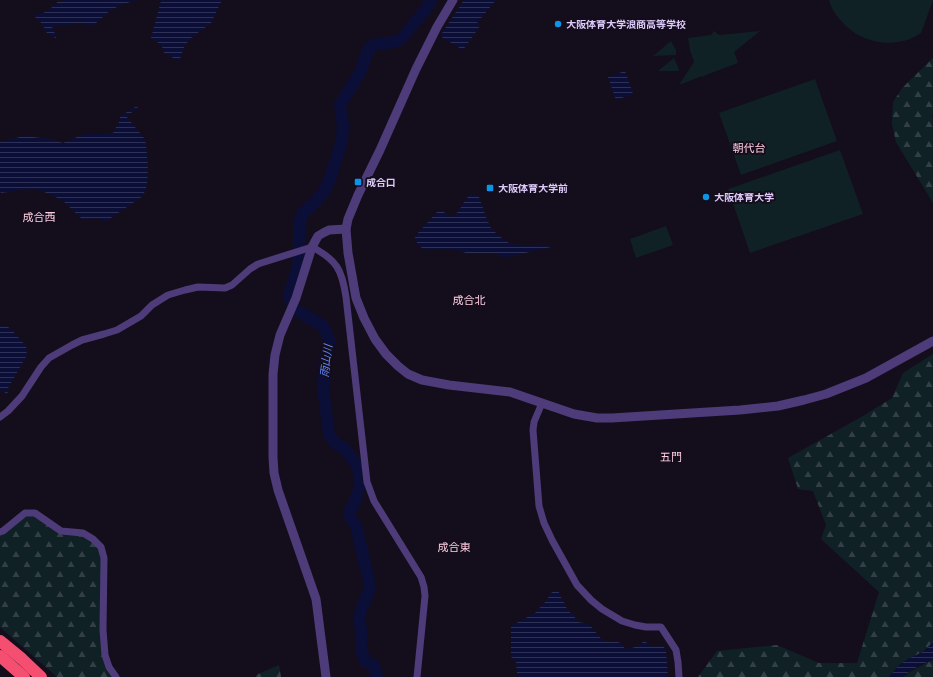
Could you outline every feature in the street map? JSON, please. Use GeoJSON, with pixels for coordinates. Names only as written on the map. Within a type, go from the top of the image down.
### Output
{"type":"FeatureCollection","features":[{"type":"Feature","properties":{"kind":"highway"},"geometry":{"type":"LineString","coordinates":[[0,641],[41,677]]}},
{"type":"Feature","properties":{"kind":"highway"},"geometry":{"type":"LineString","coordinates":[[0,656],[24,677]]}},
{"type":"Feature","properties":{"kind":"street"},"geometry":{"type":"LineString","coordinates":[[453,0],[437,26],[416,69],[358,195],[348,219],[346,229],[347,246],[356,298],[364,318],[375,339],[386,354],[408,374],[422,380],[449,385],[510,392],[574,414],[597,418],[740,410],[778,406],[826,394],[846,387],[883,370],[933,341]]}},
{"type":"Feature","properties":{"kind":"street"},"geometry":{"type":"LineString","coordinates":[[326,677],[316,599],[278,490],[274,473],[273,374],[275,355],[280,335],[296,298],[312,247],[318,236],[323,233],[329,230],[346,229]]}},
{"type":"Feature","properties":{"kind":"street"},"geometry":{"type":"LineString","coordinates":[[0,417],[22,396],[41,367],[49,358],[82,340],[117,330],[140,316],[152,305],[168,295],[198,287],[225,288],[232,285],[258,264],[312,247],[325,254],[335,264],[340,272],[344,284],[367,482],[374,501],[421,578],[424,587],[425,596],[416,677]]}},
{"type":"Feature","properties":{"kind":"street"},"geometry":{"type":"LineString","coordinates":[[542,403],[534,422],[533,430],[539,506],[544,523],[552,540],[577,585],[590,600],[602,610],[622,621],[635,625],[661,627],[676,650],[679,677]]}},
{"type":"Feature","properties":{"kind":"street"},"geometry":{"type":"LineString","coordinates":[[0,532],[25,513],[35,513],[61,531],[83,533],[93,539],[101,547],[104,558],[103,630],[105,655],[109,667],[116,677]]}},
{"type":"Feature","properties":{"kind":"green space"},"geometry":{"type":"Polygon","coordinates":[[[829,0],[933,0],[921,33],[910,39],[893,43],[885,43],[876,42],[860,36],[846,26],[832,8],[829,0]]]}},
{"type":"Feature","properties":{"kind":"green space"},"geometry":{"type":"Polygon","coordinates":[[[714,31],[719,35],[760,31],[734,52],[738,63],[679,85],[694,62],[688,38],[711,35],[714,31]]]}},
{"type":"Feature","properties":{"kind":"green space"},"geometry":{"type":"Polygon","coordinates":[[[671,41],[676,50],[676,55],[653,56],[671,41]]]}},
{"type":"Feature","properties":{"kind":"green space"},"geometry":{"type":"Polygon","coordinates":[[[674,58],[679,71],[658,71],[674,58]]]}},
{"type":"Feature","properties":{"kind":"green space"},"geometry":{"type":"Polygon","coordinates":[[[933,58],[933,203],[896,142],[892,124],[893,102],[903,87],[933,58]]]}},
{"type":"Feature","properties":{"kind":"green space"},"geometry":{"type":"Polygon","coordinates":[[[815,79],[837,141],[741,175],[719,113],[815,79]]]}},
{"type":"Feature","properties":{"kind":"green space"},"geometry":{"type":"Polygon","coordinates":[[[840,150],[863,214],[750,253],[728,189],[840,150]]]}},
{"type":"Feature","properties":{"kind":"green space"},"geometry":{"type":"Polygon","coordinates":[[[666,226],[673,245],[636,258],[630,239],[666,226]]]}},
{"type":"Feature","properties":{"kind":"green space"},"geometry":{"type":"Polygon","coordinates":[[[933,354],[933,642],[923,652],[899,665],[889,677],[698,677],[717,651],[777,645],[819,663],[857,663],[879,592],[821,539],[826,525],[813,491],[798,489],[788,458],[892,398],[903,373],[933,354]]]}},
{"type":"Feature","properties":{"kind":"green space"},"geometry":{"type":"Polygon","coordinates":[[[25,513],[35,513],[61,531],[83,533],[101,547],[105,655],[116,677],[57,677],[0,627],[0,532],[25,513]]]}},
{"type":"Feature","properties":{"kind":"green space"},"geometry":{"type":"Polygon","coordinates":[[[933,660],[933,677],[903,677],[917,668],[933,660]]]}},
{"type":"Feature","properties":{"kind":"green space"},"geometry":{"type":"Polygon","coordinates":[[[279,665],[281,677],[256,677],[258,674],[279,665]]]}},
{"type":"Feature","properties":{"kind":"shaded area"},"geometry":{"type":"Polygon","coordinates":[[[64,0],[137,0],[113,9],[91,26],[74,23],[69,26],[52,27],[56,38],[52,37],[35,17],[36,14],[43,13],[54,6],[58,1],[62,2],[64,0]]]}},
{"type":"Feature","properties":{"kind":"shaded area"},"geometry":{"type":"Polygon","coordinates":[[[160,0],[222,0],[211,23],[191,38],[185,45],[179,61],[164,53],[160,44],[151,38],[161,1],[160,0]]]}},
{"type":"Feature","properties":{"kind":"shaded area"},"geometry":{"type":"Polygon","coordinates":[[[464,0],[496,0],[477,23],[480,26],[463,50],[440,36],[464,0]]]}},
{"type":"Feature","properties":{"kind":"shaded area"},"geometry":{"type":"Polygon","coordinates":[[[625,71],[633,94],[616,100],[608,77],[625,71]]]}},
{"type":"Feature","properties":{"kind":"shaded area"},"geometry":{"type":"Polygon","coordinates":[[[138,106],[137,109],[126,116],[144,138],[146,144],[148,168],[147,185],[143,196],[105,222],[99,218],[82,219],[62,200],[40,190],[27,189],[1,193],[0,142],[24,136],[50,139],[63,143],[84,134],[113,133],[120,117],[138,106]]]}},
{"type":"Feature","properties":{"kind":"shaded area"},"geometry":{"type":"Polygon","coordinates":[[[471,194],[479,197],[491,228],[507,242],[523,246],[555,246],[504,257],[494,253],[466,253],[453,249],[427,250],[418,245],[415,238],[416,235],[438,211],[441,210],[452,217],[458,212],[471,194]]]}},
{"type":"Feature","properties":{"kind":"shaded area"},"geometry":{"type":"Polygon","coordinates":[[[0,326],[8,327],[12,330],[26,346],[27,355],[7,390],[8,394],[0,390],[0,326]]]}},
{"type":"Feature","properties":{"kind":"shaded area"},"geometry":{"type":"Polygon","coordinates":[[[552,592],[559,592],[570,613],[575,615],[575,619],[578,622],[589,625],[603,640],[618,642],[623,645],[625,649],[636,647],[644,641],[653,647],[663,646],[666,650],[668,677],[520,677],[517,673],[516,661],[511,657],[511,626],[535,613],[552,592]]]}},
{"type":"Feature","properties":{"kind":"shaded area"},"geometry":{"type":"Polygon","coordinates":[[[933,642],[933,660],[922,664],[903,677],[889,677],[899,665],[923,652],[933,642]]]}},
{"type":"Feature","properties":{"kind":"waterway","name":"雨山川"},"geometry":{"type":"LineString","coordinates":[[377,677],[374,665],[365,661],[361,649],[362,639],[359,622],[361,610],[370,585],[356,526],[350,516],[350,511],[356,499],[360,485],[358,467],[345,449],[335,443],[329,434],[323,387],[325,359],[329,346],[329,340],[325,329],[320,324],[296,310],[289,298],[299,257],[299,223],[303,213],[323,193],[328,184],[342,140],[343,125],[340,105],[361,71],[371,46],[401,39],[424,12],[431,0]]}},
{"type":"Feature","properties":{"kind":"place","name":"大阪体育大学浪商高等学校"},"geometry":{"type":"Point","coordinates":[558,24]}},
{"type":"Feature","properties":{"kind":"place","name":"成合口"},"geometry":{"type":"Point","coordinates":[358,182]}},
{"type":"Feature","properties":{"kind":"place","name":"大阪体育大学前"},"geometry":{"type":"Point","coordinates":[490,188]}},
{"type":"Feature","properties":{"kind":"place","name":"大阪体育大学"},"geometry":{"type":"Point","coordinates":[706,197]}},
{"type":"Feature","properties":{"kind":"district","name":"朝代台"},"geometry":{"type":"Point","coordinates":[749,148]}},
{"type":"Feature","properties":{"kind":"district","name":"成合西"},"geometry":{"type":"Point","coordinates":[39,217]}},
{"type":"Feature","properties":{"kind":"district","name":"成合北"},"geometry":{"type":"Point","coordinates":[469,300]}},
{"type":"Feature","properties":{"kind":"district","name":"五門"},"geometry":{"type":"Point","coordinates":[671,457]}},
{"type":"Feature","properties":{"kind":"district","name":"成合東"},"geometry":{"type":"Point","coordinates":[454,547]}}]}
